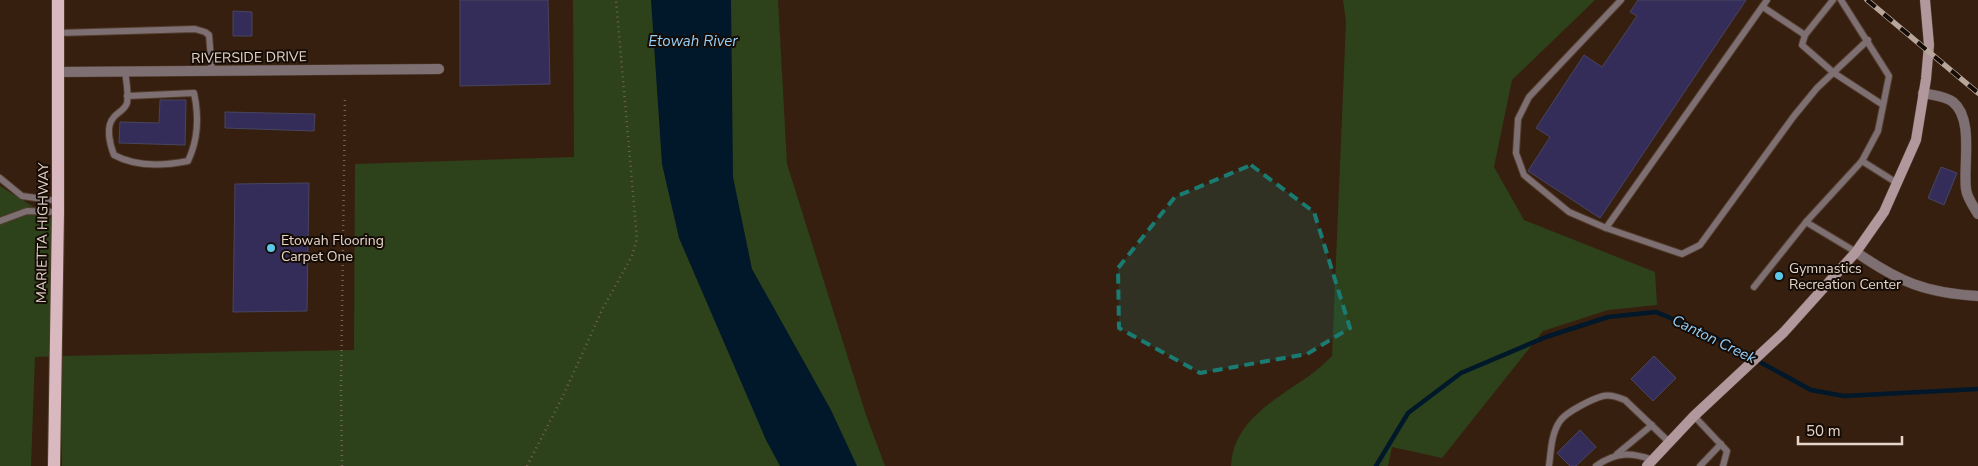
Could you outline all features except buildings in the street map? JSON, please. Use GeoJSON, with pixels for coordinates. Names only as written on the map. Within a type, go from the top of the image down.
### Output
{"type":"FeatureCollection","features":[{"type":"Feature","properties":{"kind":"main road","name":"MARIETTA HIGHWAY"},"geometry":{"type":"LineString","coordinates":[[54,466],[58,207],[58,0]]}},
{"type":"Feature","properties":{"kind":"street"},"geometry":{"type":"LineString","coordinates":[[1650,463],[1694,416],[1784,332],[1856,252],[1884,212],[1916,140],[1929,45],[1925,0]]}},
{"type":"Feature","properties":{"kind":"street","name":"RIVERSIDE DRIVE"},"geometry":{"type":"LineString","coordinates":[[58,72],[439,69]]}},
{"type":"Feature","properties":{"kind":"street"},"geometry":{"type":"LineString","coordinates":[[1923,94],[1952,100],[1959,108],[1963,117],[1966,134],[1966,191],[1978,214]]}},
{"type":"Feature","properties":{"kind":"street"},"geometry":{"type":"LineString","coordinates":[[1856,252],[1885,272],[1922,288],[1952,294],[1978,296]]}},
{"type":"Feature","properties":{"kind":"lane"},"geometry":{"type":"LineString","coordinates":[[1621,0],[1529,97],[1518,119],[1516,153],[1524,175],[1569,212],[1606,228],[1682,254],[1700,245],[1794,116],[1817,88],[1868,40]]}},
{"type":"Feature","properties":{"kind":"lane"},"geometry":{"type":"LineString","coordinates":[[1606,228],[1767,0]]}},
{"type":"Feature","properties":{"kind":"lane"},"geometry":{"type":"LineString","coordinates":[[1833,0],[1805,35],[1802,45],[1834,73],[1883,105]]}},
{"type":"Feature","properties":{"kind":"lane"},"geometry":{"type":"LineString","coordinates":[[1754,287],[1806,222],[1862,161],[1878,131],[1889,76],[1841,0]]}},
{"type":"Feature","properties":{"kind":"lane"},"geometry":{"type":"LineString","coordinates":[[1763,6],[1805,35]]}},
{"type":"Feature","properties":{"kind":"lane"},"geometry":{"type":"LineString","coordinates":[[58,33],[195,29],[210,35],[212,71]]}},
{"type":"Feature","properties":{"kind":"lane"},"geometry":{"type":"LineString","coordinates":[[126,72],[127,103],[113,118],[110,126],[110,145],[114,155],[127,162],[148,164],[174,164],[188,161],[195,147],[197,125],[194,93],[127,96]]}},
{"type":"Feature","properties":{"kind":"lane"},"geometry":{"type":"LineString","coordinates":[[1862,161],[1897,183]]}},
{"type":"Feature","properties":{"kind":"lane"},"geometry":{"type":"LineString","coordinates":[[0,178],[22,196],[58,207]]}},
{"type":"Feature","properties":{"kind":"lane"},"geometry":{"type":"LineString","coordinates":[[0,221],[27,211],[58,207]]}},
{"type":"Feature","properties":{"kind":"lane"},"geometry":{"type":"LineString","coordinates":[[1806,222],[1856,252]]}},
{"type":"Feature","properties":{"kind":"lane"},"geometry":{"type":"LineString","coordinates":[[1549,466],[1554,434],[1560,420],[1571,412],[1604,395],[1616,396],[1625,400],[1669,442]]}},
{"type":"Feature","properties":{"kind":"lane"},"geometry":{"type":"LineString","coordinates":[[1694,416],[1727,451],[1723,466]]}},
{"type":"Feature","properties":{"kind":"lane"},"geometry":{"type":"LineString","coordinates":[[1596,466],[1617,454],[1652,425]]}},
{"type":"Feature","properties":{"kind":"lane"},"geometry":{"type":"LineString","coordinates":[[1700,466],[1721,444]]}},
{"type":"Feature","properties":{"kind":"lane"},"geometry":{"type":"LineString","coordinates":[[1617,454],[1641,456],[1650,463]]}},
{"type":"Feature","properties":{"kind":"path"},"geometry":{"type":"LineString","coordinates":[[527,466],[563,396],[603,308],[632,256],[637,240],[616,0]]}},
{"type":"Feature","properties":{"kind":"path"},"geometry":{"type":"LineString","coordinates":[[342,466],[341,388],[345,98]]}},
{"type":"Feature","properties":{"kind":"highlighted area"},"geometry":{"type":"Polygon","coordinates":[[[1251,165],[1314,212],[1350,328],[1307,354],[1200,373],[1119,328],[1118,268],[1175,197],[1251,165]]]}},
{"type":"Feature","properties":{"kind":"green space"},"geometry":{"type":"Polygon","coordinates":[[[573,0],[778,0],[787,164],[866,415],[885,466],[62,466],[61,356],[354,350],[355,164],[574,157],[573,0]]]}},
{"type":"Feature","properties":{"kind":"green space"},"geometry":{"type":"Polygon","coordinates":[[[1343,0],[1595,0],[1512,80],[1494,167],[1524,220],[1655,272],[1657,305],[1608,310],[1543,331],[1442,458],[1392,447],[1388,466],[1231,466],[1239,436],[1258,413],[1309,376],[1332,356],[1346,22],[1343,0]]]}},
{"type":"Feature","properties":{"kind":"green space"},"geometry":{"type":"Polygon","coordinates":[[[0,186],[59,223],[61,356],[35,357],[31,466],[0,466],[0,186]]]}},
{"type":"Feature","properties":{"kind":"water","name":"Etowah River"},"geometry":{"type":"Polygon","coordinates":[[[651,0],[731,0],[733,177],[752,269],[831,410],[857,466],[780,466],[766,440],[679,238],[662,164],[651,0]]]}},
{"type":"Feature","properties":{"kind":"waterway","name":"Canton Creek"},"geometry":{"type":"LineString","coordinates":[[1376,466],[1408,413],[1461,373],[1546,337],[1608,317],[1656,312],[1707,333],[1811,390],[1844,396],[1978,389]]}},
{"type":"Feature","properties":{"kind":"railway"},"geometry":{"type":"LineString","coordinates":[[1867,0],[1978,93]]}},
{"type":"Feature","properties":{"kind":"place","name":"Etowah Flooring Carpet One"},"geometry":{"type":"Point","coordinates":[271,248]}},
{"type":"Feature","properties":{"kind":"place","name":"Gymnastics Recreation Center"},"geometry":{"type":"Point","coordinates":[1779,276]}}]}
